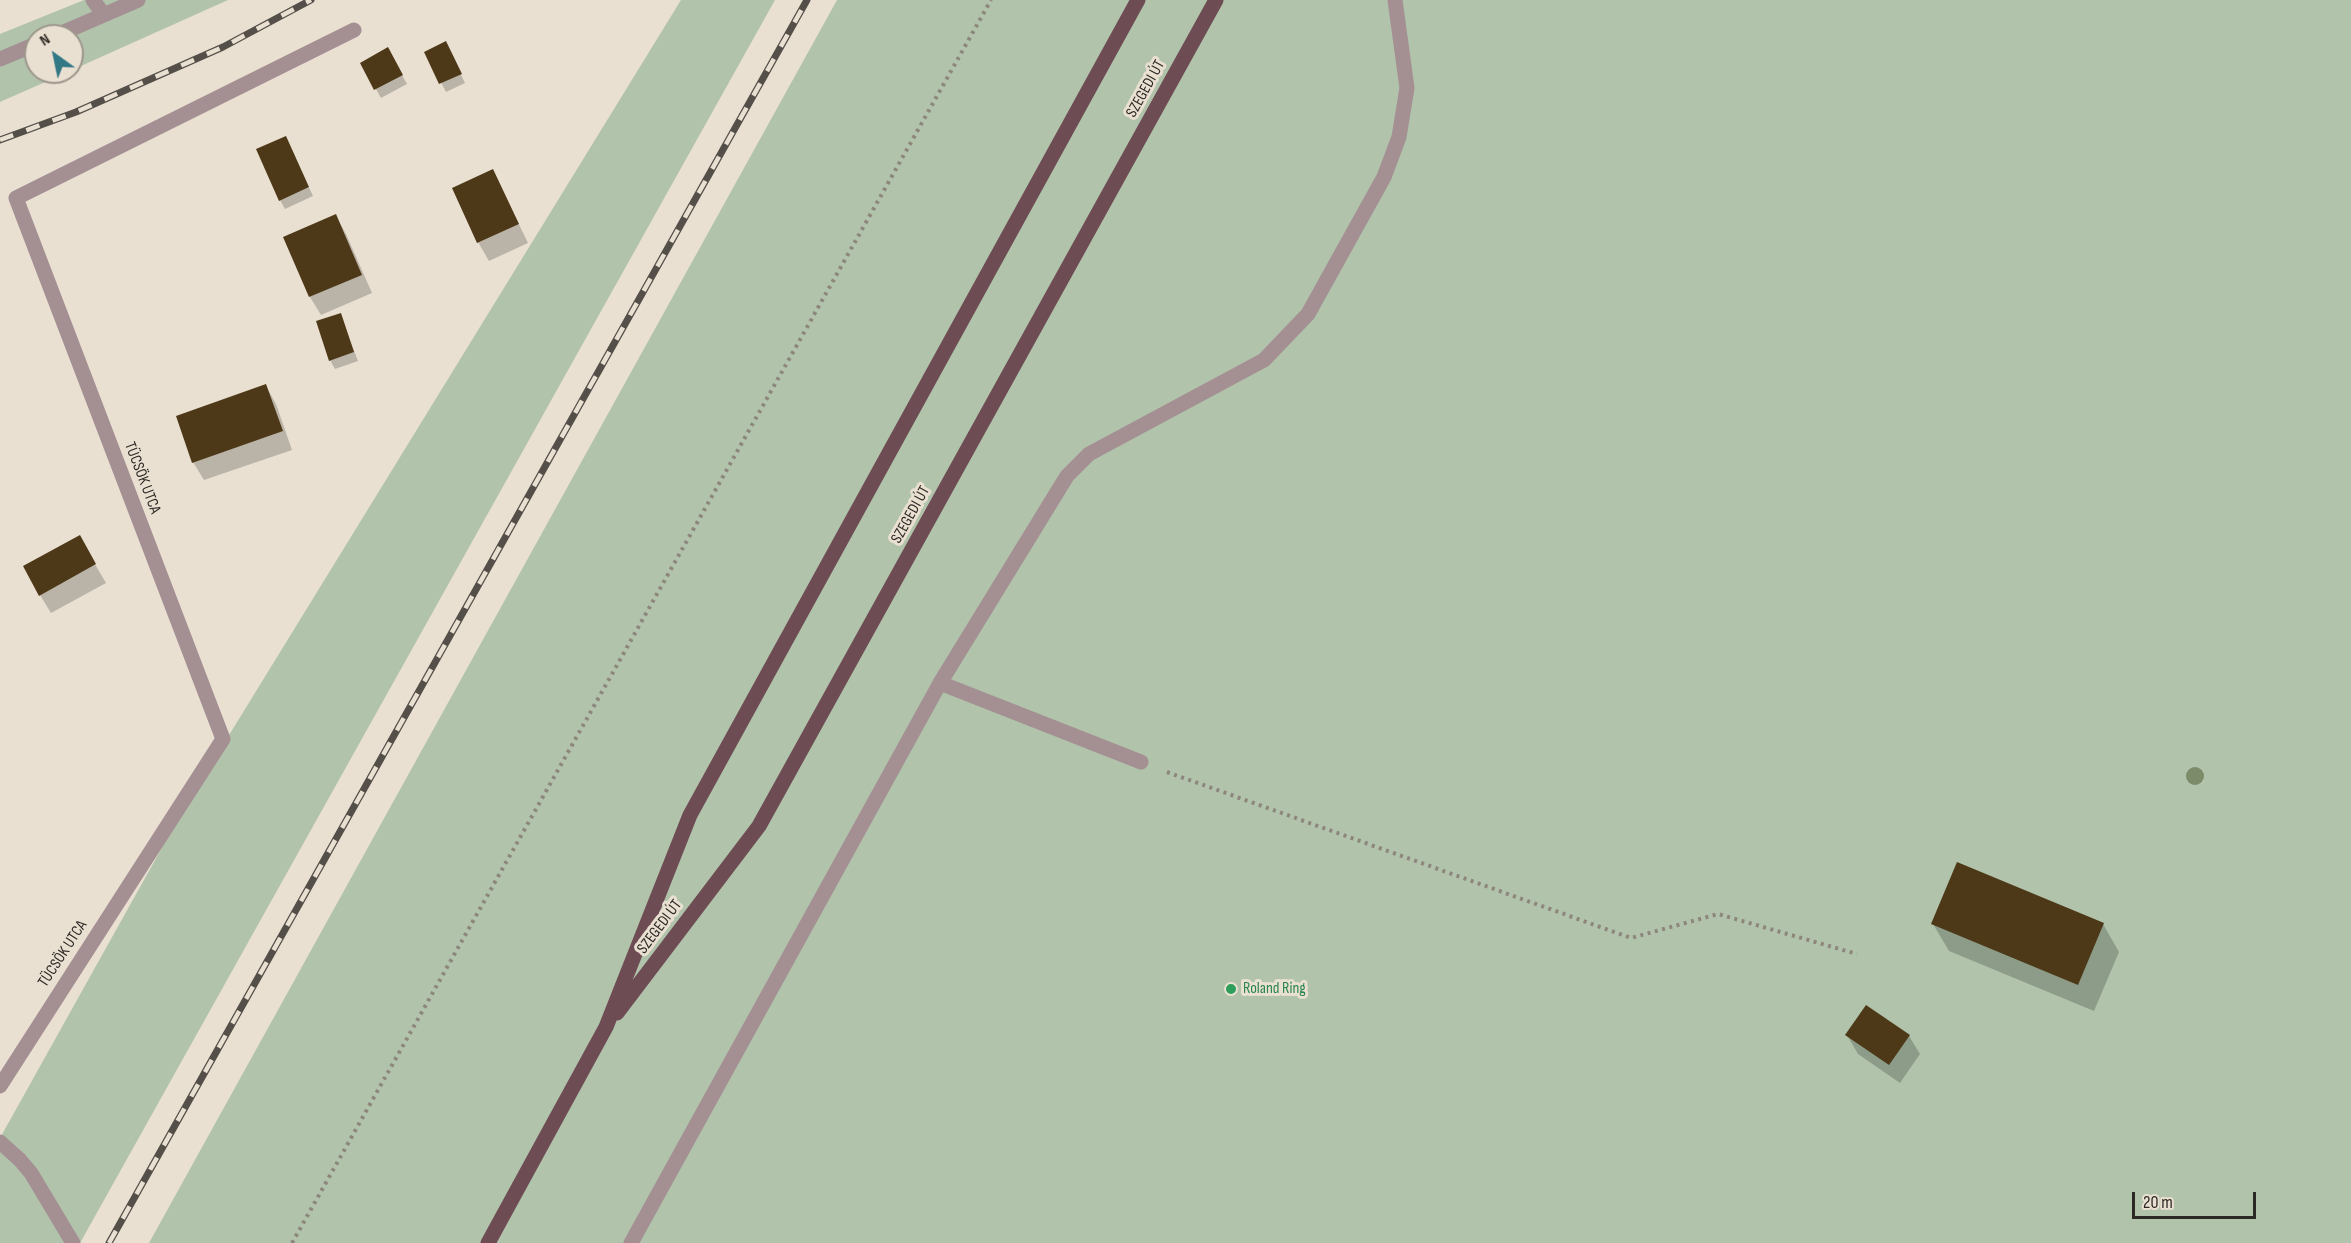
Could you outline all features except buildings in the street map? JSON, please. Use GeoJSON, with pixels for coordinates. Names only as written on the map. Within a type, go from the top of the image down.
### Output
{"type":"FeatureCollection","features":[{"type":"Feature","properties":{"kind":"main road","name":"SZEGEDI ÚT"},"geometry":{"type":"LineString","coordinates":[[488,1243],[606,1027],[690,815],[1138,0]]}},
{"type":"Feature","properties":{"kind":"main road","name":"SZEGEDI ÚT"},"geometry":{"type":"LineString","coordinates":[[606,1027],[759,826],[1216,0]]}},
{"type":"Feature","properties":{"kind":"street"},"geometry":{"type":"LineString","coordinates":[[93,0],[104,15]]}},
{"type":"Feature","properties":{"kind":"street"},"geometry":{"type":"LineString","coordinates":[[83,24],[138,0]]}},
{"type":"Feature","properties":{"kind":"street"},"geometry":{"type":"LineString","coordinates":[[632,1243],[940,683],[1067,476],[1089,454],[1264,360],[1308,314],[1384,177],[1399,137],[1407,88],[1395,0]]}},
{"type":"Feature","properties":{"kind":"street","name":"TÜCSÖK UTCA"},"geometry":{"type":"LineString","coordinates":[[0,1086],[223,739],[16,198],[354,30]]}},
{"type":"Feature","properties":{"kind":"street"},"geometry":{"type":"LineString","coordinates":[[0,59],[24,49]]}},
{"type":"Feature","properties":{"kind":"street"},"geometry":{"type":"LineString","coordinates":[[940,683],[1141,762]]}},
{"type":"Feature","properties":{"kind":"street"},"geometry":{"type":"LineString","coordinates":[[0,1142],[31,1173],[73,1243]]}},
{"type":"Feature","properties":{"kind":"path"},"geometry":{"type":"LineString","coordinates":[[292,1243],[991,0]]}},
{"type":"Feature","properties":{"kind":"path"},"geometry":{"type":"LineString","coordinates":[[1141,762],[1631,938],[1718,914],[1857,954]]}},
{"type":"Feature","properties":{"kind":"green space"},"geometry":{"type":"Polygon","coordinates":[[[84,0],[228,0],[84,65],[84,24],[25,24],[84,0]]]}},
{"type":"Feature","properties":{"kind":"green space"},"geometry":{"type":"Polygon","coordinates":[[[681,0],[775,0],[80,1243],[0,1243],[0,1138],[183,810],[681,0]]]}},
{"type":"Feature","properties":{"kind":"green space"},"geometry":{"type":"Polygon","coordinates":[[[837,0],[2351,0],[2351,1243],[149,1243],[837,0]]]}},
{"type":"Feature","properties":{"kind":"green space"},"geometry":{"type":"Polygon","coordinates":[[[24,24],[24,84],[41,84],[0,102],[0,34],[24,24]]]}},
{"type":"Feature","properties":{"kind":"railway"},"geometry":{"type":"LineString","coordinates":[[0,140],[76,112],[223,47],[311,0]]}},
{"type":"Feature","properties":{"kind":"railway"},"geometry":{"type":"LineString","coordinates":[[109,1243],[807,0]]}},
{"type":"Feature","properties":{"kind":"place","name":"Roland Ring"},"geometry":{"type":"Point","coordinates":[1231,989]}}]}
